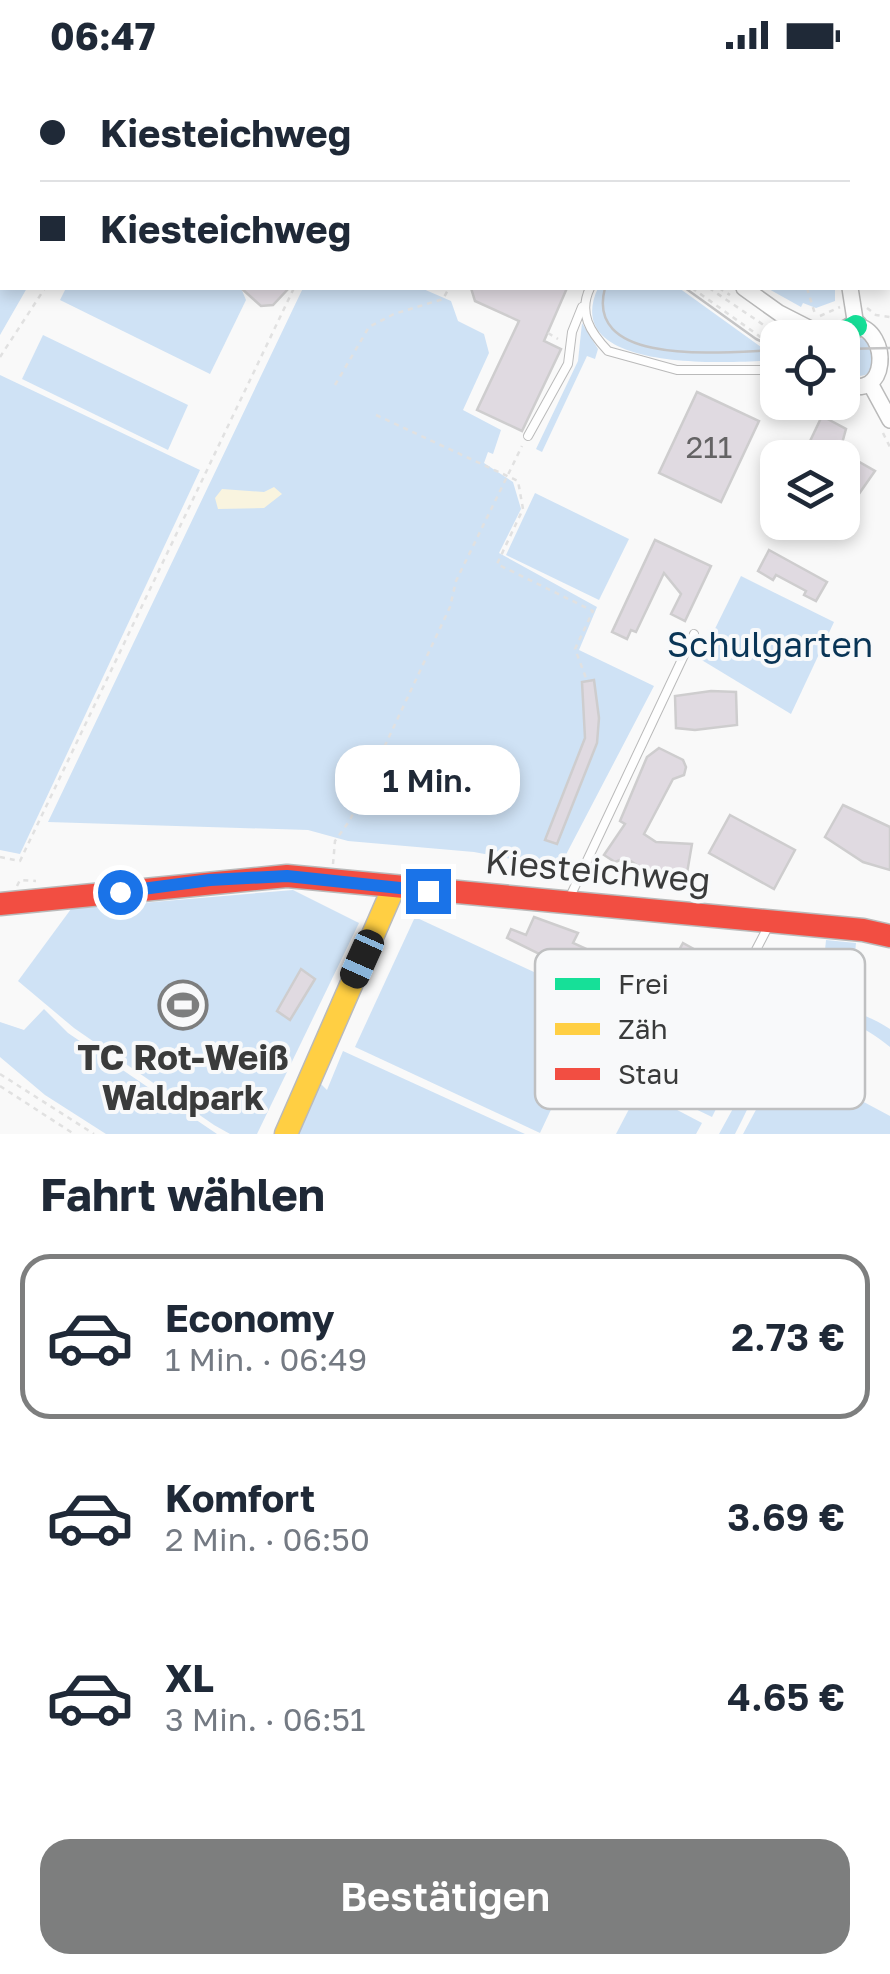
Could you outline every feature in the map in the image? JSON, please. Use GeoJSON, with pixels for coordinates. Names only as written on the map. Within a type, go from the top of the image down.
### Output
{"type":"FeatureCollection","features":[{"type":"Feature","properties":{"kind":"street"},"geometry":{"type":"LineString","coordinates":[[747,290],[795,320]]}},
{"type":"Feature","properties":{"kind":"street"},"geometry":{"type":"LineString","coordinates":[[850,290],[855,320]]}},
{"type":"Feature","properties":{"kind":"street"},"geometry":{"type":"LineString","coordinates":[[860,327],[886,337],[889,354],[889,366],[871,384],[860,386]]}},
{"type":"Feature","properties":{"kind":"street"},"geometry":{"type":"LineString","coordinates":[[871,384],[890,420]]}},
{"type":"Feature","properties":{"kind":"street","name":"Kiesteichweg"},"geometry":{"type":"LineString","coordinates":[[0,904],[269,877],[568,901],[863,930],[890,936]]}},
{"type":"Feature","properties":{"kind":"street"},"geometry":{"type":"LineString","coordinates":[[286,1134],[393,889]]}},
{"type":"Feature","properties":{"kind":"lane"},"geometry":{"type":"LineString","coordinates":[[528,436],[568,364],[572,332],[589,290]]}},
{"type":"Feature","properties":{"kind":"lane"},"geometry":{"type":"LineString","coordinates":[[583,302],[595,338],[608,352],[622,358],[676,370],[760,370]]}},
{"type":"Feature","properties":{"kind":"lane"},"geometry":{"type":"LineString","coordinates":[[568,901],[694,634]]}},
{"type":"Feature","properties":{"kind":"lane"},"geometry":{"type":"LineString","coordinates":[[757,949],[771,922]]}},
{"type":"Feature","properties":{"kind":"path"},"geometry":{"type":"LineString","coordinates":[[0,357],[44,290]]}},
{"type":"Feature","properties":{"kind":"path"},"geometry":{"type":"LineString","coordinates":[[0,858],[20,861],[293,290]]}},
{"type":"Feature","properties":{"kind":"path"},"geometry":{"type":"LineString","coordinates":[[335,385],[369,327],[394,314],[443,300],[449,290]]}},
{"type":"Feature","properties":{"kind":"path"},"geometry":{"type":"LineString","coordinates":[[695,290],[760,337]]}},
{"type":"Feature","properties":{"kind":"path"},"geometry":{"type":"LineString","coordinates":[[712,290],[760,322]]}},
{"type":"Feature","properties":{"kind":"path"},"geometry":{"type":"LineString","coordinates":[[808,290],[817,318]]}},
{"type":"Feature","properties":{"kind":"path"},"geometry":{"type":"LineString","coordinates":[[376,415],[518,481],[523,510],[496,564],[593,610],[575,649],[586,678]]}},
{"type":"Feature","properties":{"kind":"path"},"geometry":{"type":"LineString","coordinates":[[332,853],[528,436]]}},
{"type":"Feature","properties":{"kind":"path"},"geometry":{"type":"LineString","coordinates":[[0,1074],[94,1134]]}},
{"type":"Feature","properties":{"kind":"path"},"geometry":{"type":"LineString","coordinates":[[0,1086],[74,1134]]}},
{"type":"Feature","properties":{"kind":"green space"},"geometry":{"type":"Polygon","coordinates":[[[0,290],[26,290],[0,335],[0,290]]]}},
{"type":"Feature","properties":{"kind":"green space"},"geometry":{"type":"Polygon","coordinates":[[[65,290],[242,290],[246,300],[210,374],[60,300],[65,290]]]}},
{"type":"Feature","properties":{"kind":"green space"},"geometry":{"type":"Polygon","coordinates":[[[302,290],[426,290],[451,301],[458,321],[484,334],[489,353],[463,410],[501,430],[493,454],[488,452],[484,463],[513,482],[521,509],[499,553],[597,607],[579,650],[654,686],[559,868],[474,852],[348,841],[308,830],[48,822],[302,290]]]}},
{"type":"Feature","properties":{"kind":"green space"},"geometry":{"type":"Polygon","coordinates":[[[598,290],[682,290],[760,346],[760,361],[656,357],[625,349],[603,336],[592,316],[598,290]]]}},
{"type":"Feature","properties":{"kind":"green space"},"geometry":{"type":"Polygon","coordinates":[[[771,290],[835,290],[835,301],[816,308],[803,303],[801,307],[771,290]]]}},
{"type":"Feature","properties":{"kind":"green space"},"geometry":{"type":"Polygon","coordinates":[[[582,323],[598,349],[595,359],[587,356],[542,452],[536,449],[578,361],[582,323]]]}},
{"type":"Feature","properties":{"kind":"green space"},"geometry":{"type":"Polygon","coordinates":[[[43,335],[188,405],[168,450],[22,379],[43,335]]]}},
{"type":"Feature","properties":{"kind":"green space"},"geometry":{"type":"Polygon","coordinates":[[[860,338],[873,343],[877,350],[873,371],[860,376],[860,338]]]}},
{"type":"Feature","properties":{"kind":"green space"},"geometry":{"type":"Polygon","coordinates":[[[0,375],[200,470],[20,854],[0,850],[0,375]]]}},
{"type":"Feature","properties":{"kind":"green space"},"geometry":{"type":"Polygon","coordinates":[[[535,493],[629,539],[599,600],[506,555],[535,493]]]}},
{"type":"Feature","properties":{"kind":"green space","name":"Schulgarten"},"geometry":{"type":"Polygon","coordinates":[[[741,576],[834,622],[791,714],[700,659],[741,576]]]}},
{"type":"Feature","properties":{"kind":"green space","name":"TC Rot-Weiß Waldpark"},"geometry":{"type":"Polygon","coordinates":[[[293,890],[359,923],[257,1134],[230,1134],[214,1125],[74,1028],[18,981],[71,909],[293,890]]]}},
{"type":"Feature","properties":{"kind":"green space"},"geometry":{"type":"Polygon","coordinates":[[[415,917],[535,972],[535,1109],[551,1109],[540,1133],[355,1047],[415,917]]]}},
{"type":"Feature","properties":{"kind":"green space"},"geometry":{"type":"Polygon","coordinates":[[[826,940],[856,943],[855,949],[825,949],[826,940]]]}},
{"type":"Feature","properties":{"kind":"green space"},"geometry":{"type":"Polygon","coordinates":[[[44,1009],[68,1033],[217,1134],[106,1134],[45,1095],[0,1057],[0,1022],[24,1030],[44,1009]]]}},
{"type":"Feature","properties":{"kind":"green space"},"geometry":{"type":"Polygon","coordinates":[[[865,1016],[890,1029],[890,1047],[865,1030],[865,1016]]]}},
{"type":"Feature","properties":{"kind":"green space"},"geometry":{"type":"Polygon","coordinates":[[[343,1051],[525,1134],[294,1134],[316,1079],[327,1090],[343,1051]]]}},
{"type":"Feature","properties":{"kind":"green space"},"geometry":{"type":"Polygon","coordinates":[[[865,1103],[890,1116],[890,1134],[743,1134],[756,1109],[865,1109],[865,1103]]]}},
{"type":"Feature","properties":{"kind":"green space"},"geometry":{"type":"Polygon","coordinates":[[[629,1109],[675,1109],[702,1123],[696,1134],[616,1134],[629,1109]]]}},
{"type":"Feature","properties":{"kind":"green space"},"geometry":{"type":"Polygon","coordinates":[[[695,1109],[716,1109],[712,1117],[695,1109]]]}},
{"type":"Feature","properties":{"kind":"green space"},"geometry":{"type":"Polygon","coordinates":[[[733,1109],[748,1109],[735,1134],[719,1134],[733,1109]]]}},
{"type":"Feature","properties":{"kind":"sand"},"geometry":{"type":"Polygon","coordinates":[[[274,487],[282,494],[264,508],[218,509],[215,498],[222,489],[264,492],[274,487]]]}},
{"type":"Feature","properties":{"kind":"building"},"geometry":{"type":"Polygon","coordinates":[[[243,290],[287,290],[273,305],[261,306],[243,290]]]}},
{"type":"Feature","properties":{"kind":"building"},"geometry":{"type":"Polygon","coordinates":[[[472,290],[566,290],[544,341],[561,349],[522,431],[477,410],[519,321],[475,301],[472,290]]]}},
{"type":"Feature","properties":{"kind":"building"},"geometry":{"type":"Polygon","coordinates":[[[697,392],[759,421],[721,502],[659,473],[697,392]]]}},
{"type":"Feature","properties":{"kind":"building"},"geometry":{"type":"Polygon","coordinates":[[[820,420],[829,420],[846,429],[843,440],[811,440],[820,420]]]}},
{"type":"Feature","properties":{"kind":"building"},"geometry":{"type":"Polygon","coordinates":[[[860,462],[875,471],[860,492],[860,462]]]}},
{"type":"Feature","properties":{"kind":"building"},"geometry":{"type":"Polygon","coordinates":[[[655,540],[711,566],[685,621],[671,614],[681,594],[664,573],[636,632],[631,630],[627,639],[612,632],[655,540]]]}},
{"type":"Feature","properties":{"kind":"building"},"geometry":{"type":"Polygon","coordinates":[[[769,550],[827,582],[816,601],[776,575],[773,580],[758,571],[769,550]]]}},
{"type":"Feature","properties":{"kind":"building"},"geometry":{"type":"Polygon","coordinates":[[[594,680],[599,718],[597,743],[557,844],[545,840],[585,738],[582,682],[594,680]]]}},
{"type":"Feature","properties":{"kind":"building"},"geometry":{"type":"Polygon","coordinates":[[[736,692],[737,725],[676,728],[675,696],[736,692]]]}},
{"type":"Feature","properties":{"kind":"building"},"geometry":{"type":"Polygon","coordinates":[[[659,748],[683,760],[686,767],[684,775],[673,779],[644,834],[656,842],[692,844],[686,879],[665,873],[662,879],[649,878],[650,874],[626,858],[615,862],[604,855],[625,824],[620,821],[647,757],[659,748]]]}},
{"type":"Feature","properties":{"kind":"building"},"geometry":{"type":"Polygon","coordinates":[[[843,805],[890,827],[890,870],[863,862],[825,837],[843,805]]]}},
{"type":"Feature","properties":{"kind":"building"},"geometry":{"type":"Polygon","coordinates":[[[730,815],[795,850],[774,889],[709,853],[730,815]]]}},
{"type":"Feature","properties":{"kind":"building"},"geometry":{"type":"Polygon","coordinates":[[[534,917],[578,933],[573,943],[586,949],[535,952],[507,938],[511,929],[526,935],[534,917]]]}},
{"type":"Feature","properties":{"kind":"building"},"geometry":{"type":"Polygon","coordinates":[[[301,969],[315,979],[290,1020],[277,1011],[301,969]]]}},
{"type":"Feature","properties":{"kind":"tram line"},"geometry":{"type":"LineString","coordinates":[[605,290],[604,314],[616,332],[638,344],[698,352],[760,351]]}},
{"type":"Feature","properties":{"kind":"tram line"},"geometry":{"type":"LineString","coordinates":[[688,290],[760,341]]}},
{"type":"Feature","properties":{"kind":"tram line"},"geometry":{"type":"LineString","coordinates":[[860,349],[890,348]]}},
{"type":"Feature","properties":{"kind":"traffic: slow"},"geometry":{"type":"LineString","coordinates":[[286,1134],[393,889]]}},
{"type":"Feature","properties":{"kind":"traffic: jam"},"geometry":{"type":"LineString","coordinates":[[0,904],[287,876],[863,930],[890,936]]}},
{"type":"Feature","properties":{"kind":"place","name":"TC Rot-Weiß Waldpark"},"geometry":{"type":"Point","coordinates":[183,1005]}},
{"type":"Feature","properties":{"kind":"route"},"geometry":{"type":"LineString","coordinates":[[120,892],[210,880],[287,876],[428,891]]}}]}
